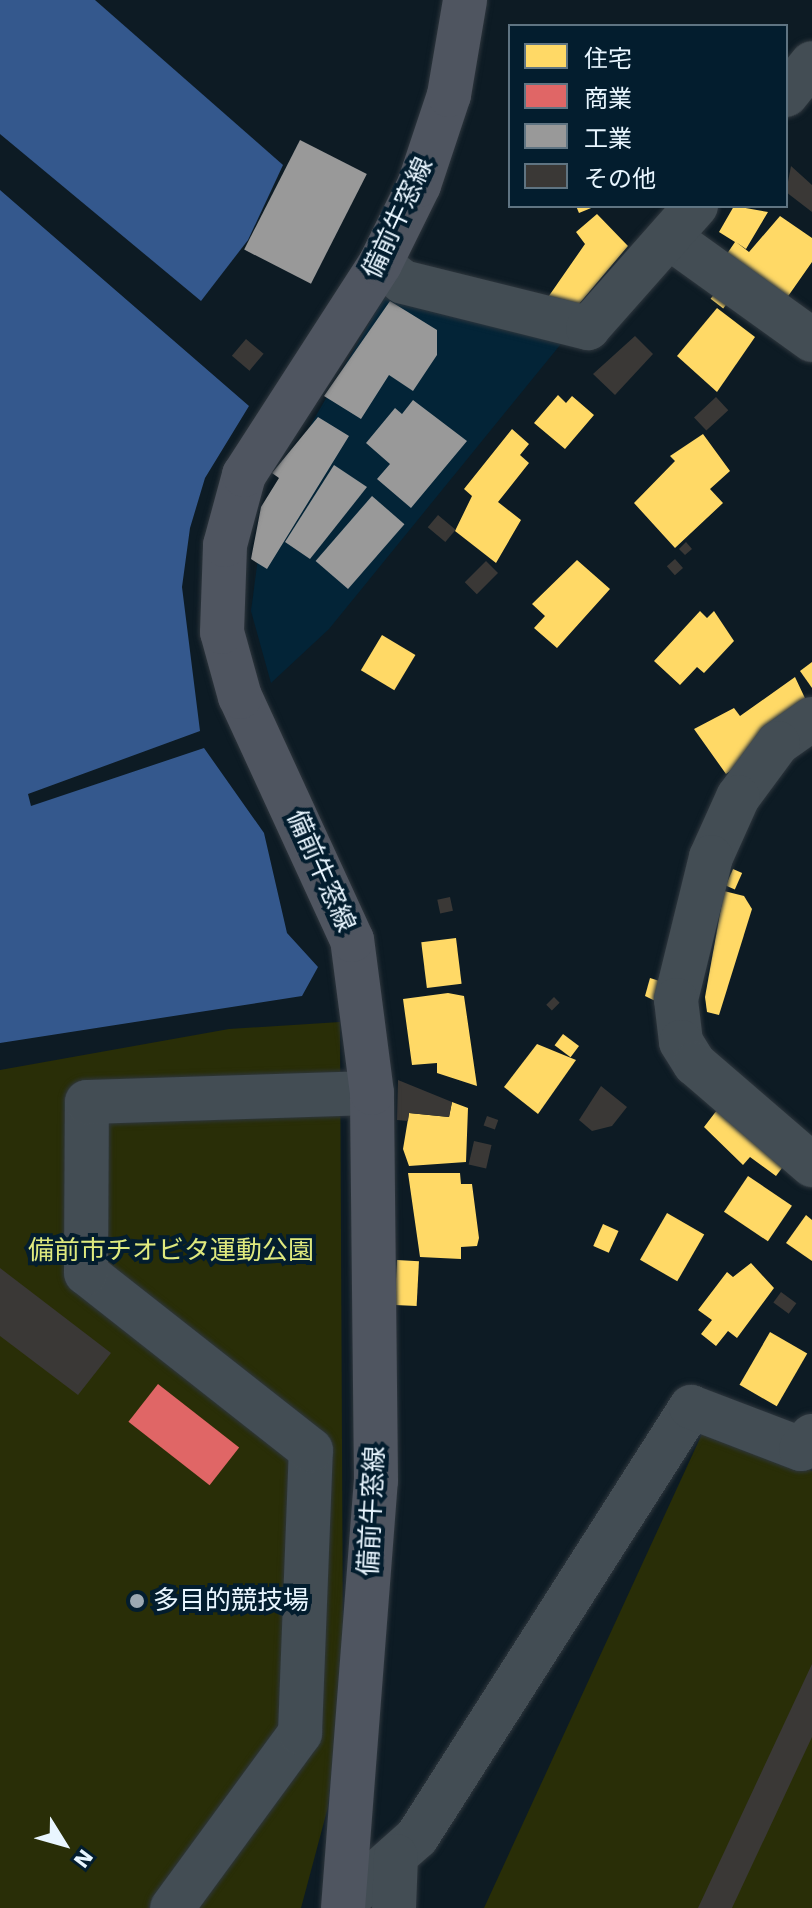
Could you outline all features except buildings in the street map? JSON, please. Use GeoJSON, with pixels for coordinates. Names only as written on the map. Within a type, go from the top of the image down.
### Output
{"type":"FeatureCollection","features":[{"type":"Feature","properties":{"kind":"main road","name":"備前牛窓線"},"geometry":{"type":"LineString","coordinates":[[344,1905],[376,1481],[372,1093],[352,940],[240,697],[222,632],[225,545],[244,475],[380,264],[419,185],[449,95],[465,0]]}},
{"type":"Feature","properties":{"kind":"street"},"geometry":{"type":"LineString","coordinates":[[788,93],[812,63]]}},
{"type":"Feature","properties":{"kind":"street"},"geometry":{"type":"LineString","coordinates":[[380,264],[403,282],[588,328],[683,222],[812,340]]}},
{"type":"Feature","properties":{"kind":"street"},"geometry":{"type":"LineString","coordinates":[[812,719],[778,743],[738,797],[711,857],[676,1000],[681,1042],[695,1064],[812,1165]]}},
{"type":"Feature","properties":{"kind":"street"},"geometry":{"type":"LineString","coordinates":[[172,1908],[300,1733],[311,1450],[86,1273],[87,1102],[372,1093]]}},
{"type":"Feature","properties":{"kind":"street"},"geometry":{"type":"LineString","coordinates":[[344,1905],[417,1837],[691,1407],[801,1449],[812,1436]]}},
{"type":"Feature","properties":{"kind":"street"},"geometry":{"type":"LineString","coordinates":[[394,1908],[396,1856]]}},
{"type":"Feature","properties":{"kind":"shaded area"},"geometry":{"type":"Polygon","coordinates":[[[389,288],[569,334],[329,629],[271,683],[251,611],[265,505],[389,288]]]}},
{"type":"Feature","properties":{"kind":"green space","name":"備前市チオビタ運動公園"},"geometry":{"type":"Polygon","coordinates":[[[340,1022],[343,1654],[328,1807],[301,1908],[0,1908],[0,1070],[229,1029],[340,1022]]]}},
{"type":"Feature","properties":{"kind":"green space"},"geometry":{"type":"Polygon","coordinates":[[[707,1423],[812,1471],[812,1908],[484,1908],[707,1423]]]}},
{"type":"Feature","properties":{"kind":"water"},"geometry":{"type":"Polygon","coordinates":[[[0,0],[95,0],[283,165],[248,240],[201,301],[0,134],[0,0]]]}},
{"type":"Feature","properties":{"kind":"water"},"geometry":{"type":"Polygon","coordinates":[[[0,190],[249,406],[205,478],[190,528],[182,587],[200,731],[28,794],[31,806],[204,748],[264,833],[287,933],[318,967],[302,996],[0,1043],[0,190]]]}},
{"type":"Feature","properties":{"kind":"place","name":"多目的競技場"},"geometry":{"type":"Point","coordinates":[137,1601]}}]}
